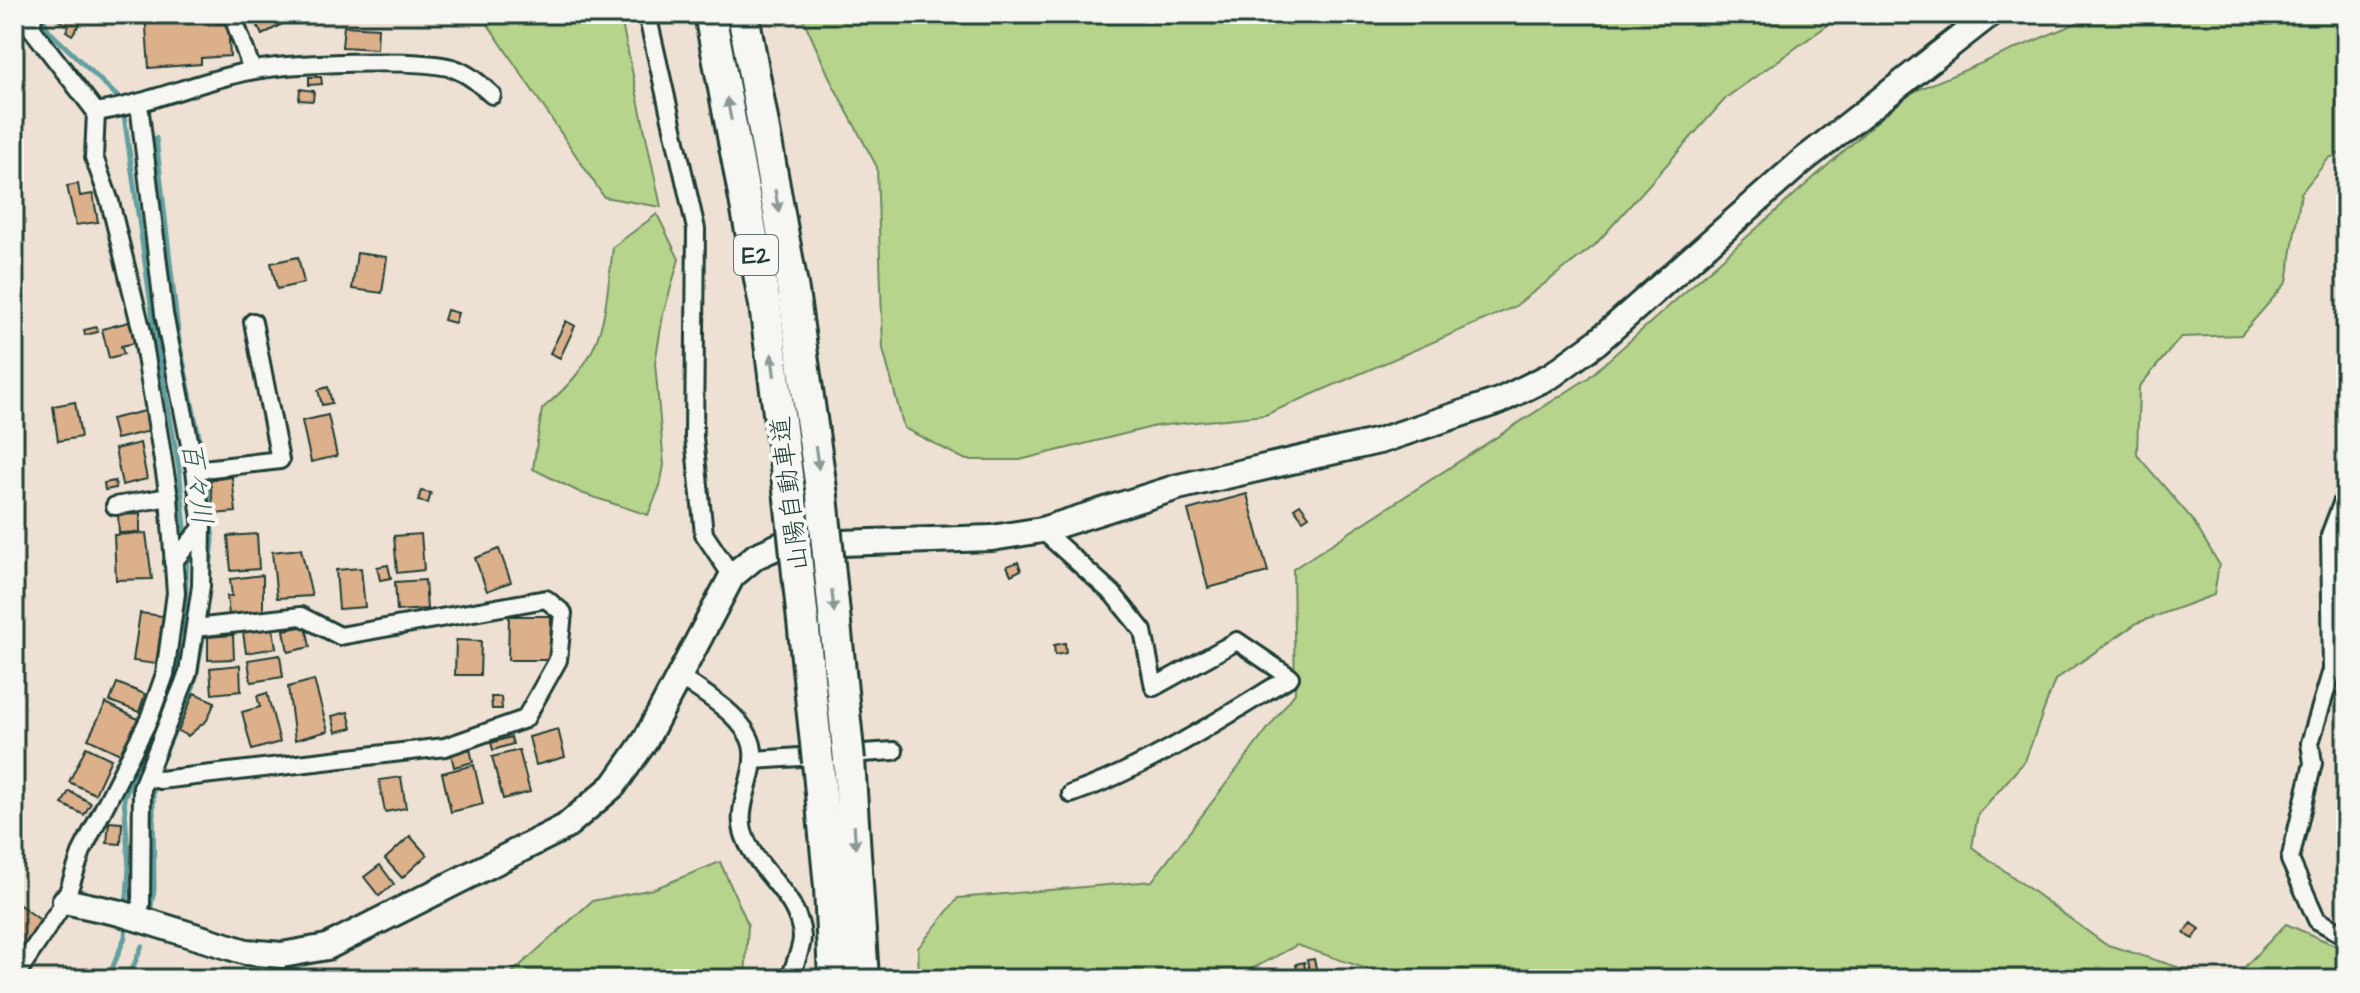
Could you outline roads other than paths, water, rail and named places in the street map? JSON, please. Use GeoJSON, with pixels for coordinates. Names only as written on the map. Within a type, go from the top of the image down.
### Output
{"type":"FeatureCollection","features":[{"type":"Feature","properties":{"kind":"highway","name":"山陽自動車道"},"geometry":{"type":"LineString","coordinates":[[710,14],[765,305],[790,498],[830,887],[834,979]]}},
{"type":"Feature","properties":{"kind":"highway","name":"山陽自動車道"},"geometry":{"type":"LineString","coordinates":[[743,14],[793,291],[822,496],[849,760],[863,979]]}},
{"type":"Feature","properties":{"kind":"street"},"geometry":{"type":"LineString","coordinates":[[33,14],[32,29],[96,112],[94,157],[110,202],[142,332],[169,497],[176,593],[165,674],[149,719],[140,780],[141,904],[129,916]]}},
{"type":"Feature","properties":{"kind":"street"},"geometry":{"type":"LineString","coordinates":[[232,14],[252,70]]}},
{"type":"Feature","properties":{"kind":"street"},"geometry":{"type":"LineString","coordinates":[[647,14],[696,229],[694,437],[704,534],[732,576]]}},
{"type":"Feature","properties":{"kind":"street"},"geometry":{"type":"LineString","coordinates":[[65,901],[129,916],[246,952],[282,955],[327,947],[565,827],[614,785],[645,741],[732,576],[756,556],[781,545],[992,538],[1042,530],[1178,487],[1379,441],[1499,401],[1552,375],[1597,342],[1801,162],[1990,14]]}},
{"type":"Feature","properties":{"kind":"street"},"geometry":{"type":"LineString","coordinates":[[96,112],[136,104],[252,70],[304,65],[435,65],[473,78],[492,95]]}},
{"type":"Feature","properties":{"kind":"street"},"geometry":{"type":"LineString","coordinates":[[14,978],[65,901],[82,851],[140,780],[188,673],[201,627],[199,531],[202,469],[166,329],[136,104]]}},
{"type":"Feature","properties":{"kind":"street"},"geometry":{"type":"LineString","coordinates":[[202,469],[280,460],[253,322]]}},
{"type":"Feature","properties":{"kind":"street"},"geometry":{"type":"LineString","coordinates":[[142,332],[166,329]]}},
{"type":"Feature","properties":{"kind":"street"},"geometry":{"type":"LineString","coordinates":[[2346,493],[2330,535],[2332,670],[2310,743],[2313,763],[2290,860],[2317,920],[2346,936]]}},
{"type":"Feature","properties":{"kind":"street"},"geometry":{"type":"LineString","coordinates":[[115,506],[169,497]]}},
{"type":"Feature","properties":{"kind":"street"},"geometry":{"type":"LineString","coordinates":[[1042,530],[1113,594],[1143,631],[1154,687],[1237,641],[1290,677],[1204,732],[1111,780],[1071,794]]}},
{"type":"Feature","properties":{"kind":"street"},"geometry":{"type":"LineString","coordinates":[[175,560],[199,531]]}},
{"type":"Feature","properties":{"kind":"street"},"geometry":{"type":"LineString","coordinates":[[140,780],[445,747],[525,719],[558,660],[563,613],[546,599],[340,636],[301,616],[201,627]]}},
{"type":"Feature","properties":{"kind":"street"},"geometry":{"type":"LineString","coordinates":[[678,675],[734,717],[750,737],[753,760],[742,828],[751,849],[788,896],[802,938],[790,979]]}},
{"type":"Feature","properties":{"kind":"street"},"geometry":{"type":"LineString","coordinates":[[753,760],[894,751]]}},
{"type":"Feature","properties":{"kind":"waterway","name":"百々川"},"geometry":{"type":"LineString","coordinates":[[41,14],[49,31],[122,101],[156,340],[179,468],[186,538]]}},
{"type":"Feature","properties":{"kind":"waterway"},"geometry":{"type":"LineString","coordinates":[[150,911],[154,890],[153,792],[158,770],[194,685],[203,639],[213,540],[204,461],[179,341],[156,138]]}},
{"type":"Feature","properties":{"kind":"waterway","name":"百々川"},"geometry":{"type":"LineString","coordinates":[[172,692],[184,640],[187,552]]}},
{"type":"Feature","properties":{"kind":"waterway","name":"百々川"},"geometry":{"type":"LineString","coordinates":[[126,909],[129,868],[124,797],[155,735]]}},
{"type":"Feature","properties":{"kind":"waterway","name":"百々川"},"geometry":{"type":"LineString","coordinates":[[108,979],[125,937],[126,923]]}},
{"type":"Feature","properties":{"kind":"waterway"},"geometry":{"type":"LineString","coordinates":[[128,979],[142,946]]}}]}
